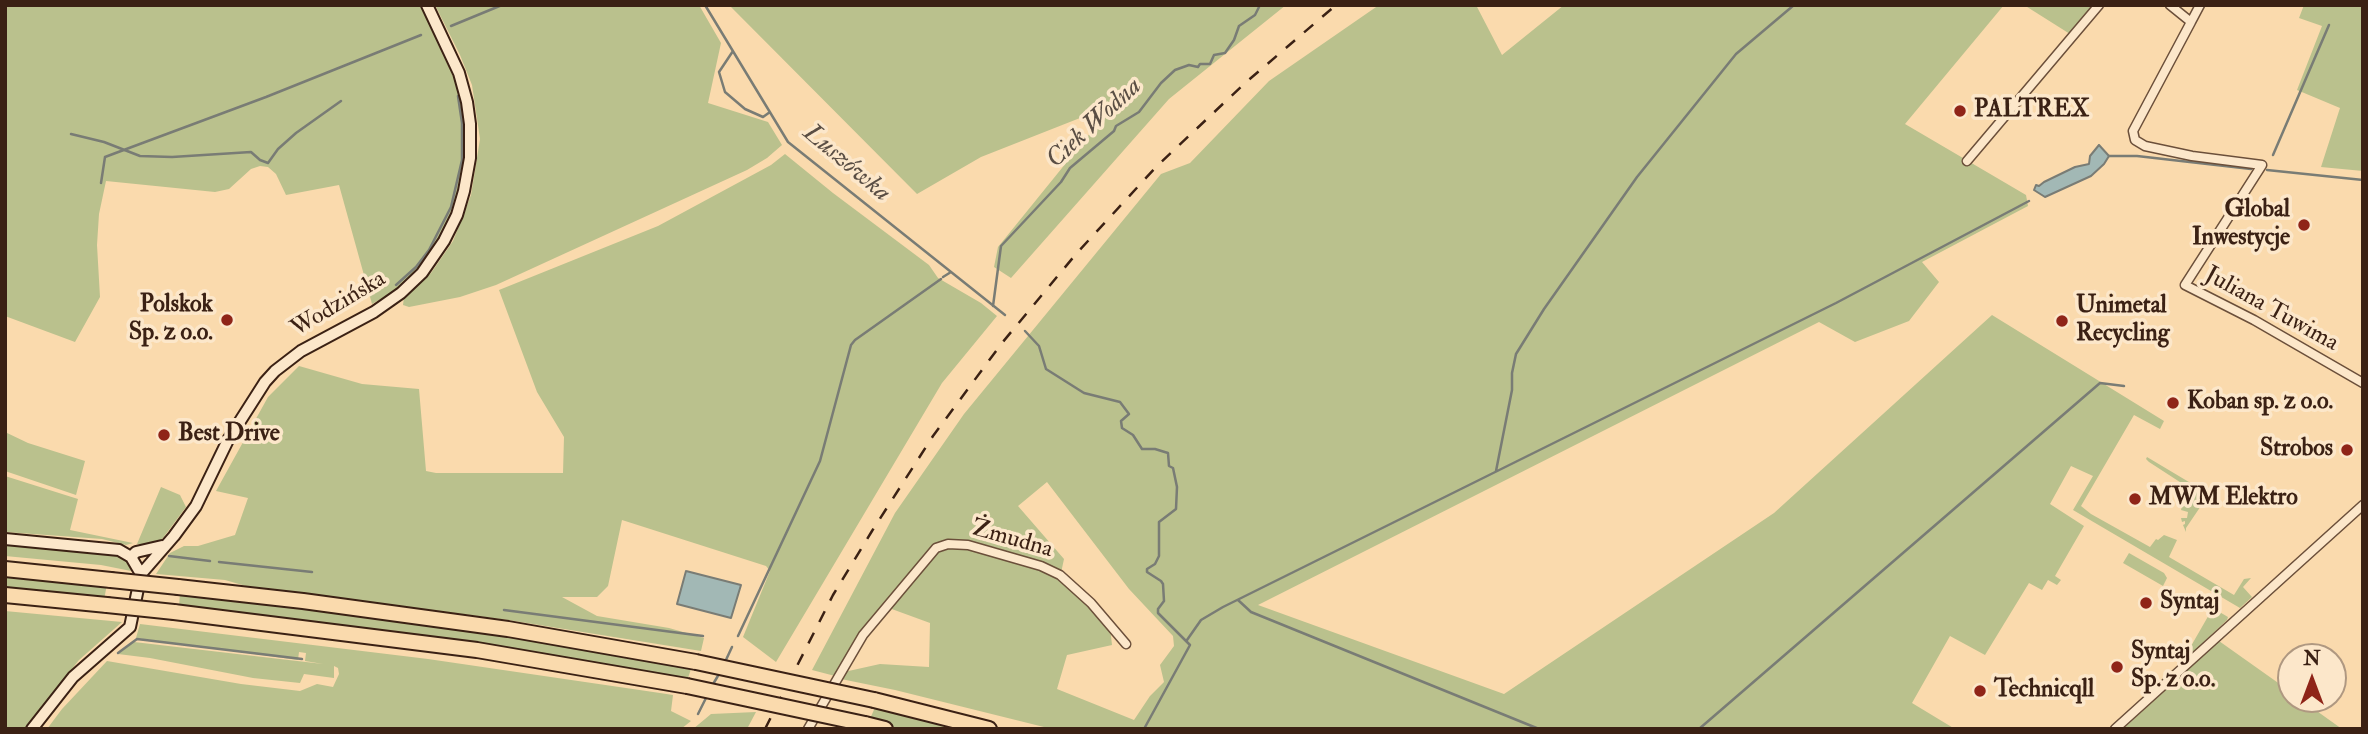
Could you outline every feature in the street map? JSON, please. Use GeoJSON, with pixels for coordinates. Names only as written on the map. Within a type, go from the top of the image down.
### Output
{"type":"FeatureCollection","features":[{"type":"Feature","properties":{"kind":"highway"},"geometry":{"type":"LineString","coordinates":[[5,569],[314,603],[487,626],[696,662],[874,700],[989,729]]}},
{"type":"Feature","properties":{"kind":"highway"},"geometry":{"type":"LineString","coordinates":[[5,594],[477,650],[687,686],[886,729]]}},
{"type":"Feature","properties":{"kind":"street","name":"Wodzińska"},"geometry":{"type":"LineString","coordinates":[[32,729],[73,677],[130,627],[141,574],[196,506],[228,440],[265,382],[301,351],[374,312],[401,293],[422,273],[451,228],[464,191],[470,158],[469,115],[459,73],[427,5]]}},
{"type":"Feature","properties":{"kind":"street"},"geometry":{"type":"LineString","coordinates":[[1967,161],[2099,5]]}},
{"type":"Feature","properties":{"kind":"street"},"geometry":{"type":"LineString","coordinates":[[2170,5],[2191,22]]}},
{"type":"Feature","properties":{"kind":"street","name":"Juliana Tuwima"},"geometry":{"type":"LineString","coordinates":[[2200,5],[2133,131],[2135,140],[2146,146],[2192,156],[2262,165],[2185,285],[2254,320],[2363,383]]}},
{"type":"Feature","properties":{"kind":"street"},"geometry":{"type":"LineString","coordinates":[[2115,729],[2363,505]]}},
{"type":"Feature","properties":{"kind":"street"},"geometry":{"type":"LineString","coordinates":[[5,539],[119,550],[131,556],[141,574]]}},
{"type":"Feature","properties":{"kind":"street"},"geometry":{"type":"LineString","coordinates":[[131,556],[136,552],[157,549],[168,543]]}},
{"type":"Feature","properties":{"kind":"street","name":"Żmudna"},"geometry":{"type":"LineString","coordinates":[[808,729],[863,635],[936,548],[948,544],[968,545],[1041,566],[1060,575],[1091,603],[1126,644]]}},
{"type":"Feature","properties":{"kind":"green space"},"geometry":{"type":"Polygon","coordinates":[[[5,5],[420,5],[459,89],[465,123],[466,157],[460,192],[441,239],[400,288],[372,304],[339,185],[286,195],[276,174],[268,167],[260,166],[251,169],[229,189],[215,192],[106,181],[99,214],[97,245],[100,297],[75,342],[5,316],[5,5]]]}},
{"type":"Feature","properties":{"kind":"green space"},"geometry":{"type":"Polygon","coordinates":[[[435,5],[699,5],[721,43],[708,103],[768,122],[782,145],[747,170],[496,285],[460,297],[409,307],[403,305],[404,297],[431,273],[453,241],[471,195],[480,139],[472,85],[435,5]]]}},
{"type":"Feature","properties":{"kind":"green space"},"geometry":{"type":"Polygon","coordinates":[[[729,5],[1286,5],[1169,99],[1011,278],[994,267],[998,247],[1113,105],[981,157],[917,194],[729,5]]]}},
{"type":"Feature","properties":{"kind":"green space"},"geometry":{"type":"Polygon","coordinates":[[[1379,5],[1476,5],[1502,55],[1564,5],[2004,5],[1905,124],[2026,195],[2028,206],[1922,262],[1939,282],[1909,321],[1855,342],[1819,322],[1258,605],[1504,694],[1774,513],[1992,315],[2164,421],[2160,429],[2134,415],[2081,506],[2150,547],[2156,539],[2164,535],[2177,540],[2169,557],[2234,595],[2244,579],[2251,578],[2243,587],[2252,597],[2240,608],[2073,510],[2093,476],[2071,466],[2050,504],[2084,526],[2055,576],[2061,580],[2057,585],[2048,580],[2042,590],[2029,583],[1985,655],[1950,636],[1912,703],[1955,729],[1052,729],[841,679],[844,672],[880,664],[929,667],[930,623],[889,608],[936,553],[949,548],[968,548],[1040,568],[1075,590],[1110,627],[1112,645],[1067,655],[1057,689],[1134,720],[1150,696],[1164,682],[1160,665],[1174,646],[1173,636],[1129,589],[1047,482],[1018,506],[1064,559],[1061,573],[969,542],[958,540],[940,543],[835,676],[812,670],[895,513],[964,414],[1161,174],[1190,163],[1269,81],[1379,5]]]}},
{"type":"Feature","properties":{"kind":"green space"},"geometry":{"type":"Polygon","coordinates":[[[2024,5],[2095,5],[2070,34],[2024,5]]]}},
{"type":"Feature","properties":{"kind":"green space"},"geometry":{"type":"Polygon","coordinates":[[[2304,5],[2363,5],[2363,171],[2321,167],[2340,108],[2297,90],[2322,26],[2299,18],[2304,5]]]}},
{"type":"Feature","properties":{"kind":"green space"},"geometry":{"type":"Polygon","coordinates":[[[785,154],[929,265],[938,278],[981,303],[997,316],[942,383],[776,662],[743,637],[770,571],[766,566],[622,520],[608,586],[597,597],[562,597],[597,616],[669,628],[704,638],[701,651],[508,620],[246,586],[225,580],[156,574],[170,553],[184,546],[198,546],[235,535],[248,498],[216,491],[268,397],[299,366],[362,384],[419,389],[426,471],[563,473],[564,437],[537,392],[499,290],[658,226],[771,165],[785,154]]]}},
{"type":"Feature","properties":{"kind":"green space"},"geometry":{"type":"Polygon","coordinates":[[[5,432],[28,443],[85,461],[76,495],[5,471],[5,432]]]}},
{"type":"Feature","properties":{"kind":"green space"},"geometry":{"type":"Polygon","coordinates":[[[2147,457],[2209,494],[2186,532],[2183,525],[2185,521],[2182,522],[2181,518],[2187,518],[2188,512],[2181,510],[2183,502],[2190,504],[2184,501],[2188,492],[2186,486],[2149,462],[2147,457]]]}},
{"type":"Feature","properties":{"kind":"green space"},"geometry":{"type":"Polygon","coordinates":[[[5,476],[78,499],[70,530],[133,543],[126,545],[102,539],[5,532],[5,476]]]}},
{"type":"Feature","properties":{"kind":"green space"},"geometry":{"type":"Polygon","coordinates":[[[161,487],[180,495],[186,507],[163,538],[154,544],[137,544],[161,487]]]}},
{"type":"Feature","properties":{"kind":"green space"},"geometry":{"type":"Polygon","coordinates":[[[5,545],[114,555],[128,561],[131,571],[101,565],[5,556],[5,545]]]}},
{"type":"Feature","properties":{"kind":"green space"},"geometry":{"type":"Polygon","coordinates":[[[2129,553],[2164,573],[2167,578],[2163,586],[2123,563],[2129,553]]]}},
{"type":"Feature","properties":{"kind":"green space"},"geometry":{"type":"Polygon","coordinates":[[[5,573],[107,584],[104,600],[5,590],[5,573]]]}},
{"type":"Feature","properties":{"kind":"green space"},"geometry":{"type":"Polygon","coordinates":[[[180,592],[523,638],[692,666],[687,681],[179,608],[180,592]]]}},
{"type":"Feature","properties":{"kind":"green space"},"geometry":{"type":"Polygon","coordinates":[[[2206,607],[2228,617],[2227,620],[2186,659],[2179,659],[2177,655],[2180,650],[2187,653],[2210,613],[2204,609],[2206,607]]]}},
{"type":"Feature","properties":{"kind":"green space"},"geometry":{"type":"Polygon","coordinates":[[[5,611],[122,622],[79,660],[24,729],[5,729],[5,611]]]}},
{"type":"Feature","properties":{"kind":"green space"},"geometry":{"type":"Polygon","coordinates":[[[140,624],[428,659],[673,695],[671,711],[691,721],[681,729],[47,729],[107,661],[241,684],[300,691],[317,684],[333,687],[339,674],[338,668],[334,666],[334,678],[304,674],[300,683],[253,678],[118,654],[134,642],[323,664],[305,661],[306,653],[299,652],[298,660],[136,638],[140,624]]]}},
{"type":"Feature","properties":{"kind":"green space"},"geometry":{"type":"Polygon","coordinates":[[[2219,641],[2277,682],[2277,713],[2320,713],[2342,729],[2123,729],[2219,641]]]}},
{"type":"Feature","properties":{"kind":"green space"},"geometry":{"type":"Polygon","coordinates":[[[877,703],[972,729],[901,729],[869,721],[877,703]]]}},
{"type":"Feature","properties":{"kind":"green space"},"geometry":{"type":"Polygon","coordinates":[[[756,712],[747,729],[693,729],[711,714],[756,712]]]}},
{"type":"Feature","properties":{"kind":"water"},"geometry":{"type":"Polygon","coordinates":[[[2099,145],[2109,156],[2091,176],[2045,197],[2034,190],[2036,185],[2039,186],[2075,167],[2089,164],[2090,156],[2099,145]]]}},
{"type":"Feature","properties":{"kind":"water"},"geometry":{"type":"Polygon","coordinates":[[[686,571],[741,585],[731,618],[677,604],[686,571]]]}},
{"type":"Feature","properties":{"kind":"waterway"},"geometry":{"type":"LineString","coordinates":[[451,26],[502,5]]}},
{"type":"Feature","properties":{"kind":"waterway","name":"Luszówka"},"geometry":{"type":"LineString","coordinates":[[705,5],[788,142],[1005,315]]}},
{"type":"Feature","properties":{"kind":"waterway","name":"Ciek Wodna"},"geometry":{"type":"LineString","coordinates":[[993,306],[1001,246],[1061,182],[1070,168],[1114,131],[1116,126],[1139,112],[1161,83],[1175,70],[1189,65],[1198,67],[1200,64],[1210,64],[1214,55],[1225,53],[1239,26],[1255,15],[1260,5]]}},
{"type":"Feature","properties":{"kind":"waterway"},"geometry":{"type":"LineString","coordinates":[[1496,471],[1512,390],[1516,354],[1544,309],[1637,177],[1736,54],[1794,5]]}},
{"type":"Feature","properties":{"kind":"waterway"},"geometry":{"type":"LineString","coordinates":[[2273,155],[2329,25]]}},
{"type":"Feature","properties":{"kind":"waterway"},"geometry":{"type":"LineString","coordinates":[[101,183],[105,157],[421,35]]}},
{"type":"Feature","properties":{"kind":"waterway"},"geometry":{"type":"LineString","coordinates":[[733,51],[719,72],[725,92],[745,109],[763,117],[770,112]]}},
{"type":"Feature","properties":{"kind":"waterway"},"geometry":{"type":"LineString","coordinates":[[396,285],[416,267],[429,250],[451,207],[462,160],[462,123],[458,96]]}},
{"type":"Feature","properties":{"kind":"waterway"},"geometry":{"type":"LineString","coordinates":[[71,134],[104,142],[140,156],[172,157],[251,152],[268,163],[278,149],[296,133],[341,101]]}},
{"type":"Feature","properties":{"kind":"waterway"},"geometry":{"type":"LineString","coordinates":[[2109,156],[2137,156],[2251,169]]}},
{"type":"Feature","properties":{"kind":"waterway"},"geometry":{"type":"LineString","coordinates":[[2267,170],[2363,180]]}},
{"type":"Feature","properties":{"kind":"waterway"},"geometry":{"type":"LineString","coordinates":[[1187,640],[1201,620],[1223,607],[1836,303],[2029,201]]}},
{"type":"Feature","properties":{"kind":"waterway"},"geometry":{"type":"LineString","coordinates":[[943,277],[951,272]]}},
{"type":"Feature","properties":{"kind":"waterway"},"geometry":{"type":"LineString","coordinates":[[738,636],[820,461],[851,345],[941,279]]}},
{"type":"Feature","properties":{"kind":"waterway","name":"Luszówka"},"geometry":{"type":"LineString","coordinates":[[1025,331],[1039,346],[1046,369],[1084,393],[1120,402],[1129,414],[1121,421],[1122,428],[1133,435],[1142,449],[1168,453],[1169,466],[1173,468],[1177,487],[1176,509],[1159,522],[1159,556],[1147,572],[1163,584],[1164,601],[1158,613],[1190,645],[1144,729]]}},
{"type":"Feature","properties":{"kind":"waterway"},"geometry":{"type":"LineString","coordinates":[[1699,729],[2100,383],[2124,386]]}},
{"type":"Feature","properties":{"kind":"waterway"},"geometry":{"type":"LineString","coordinates":[[169,556],[210,561]]}},
{"type":"Feature","properties":{"kind":"waterway"},"geometry":{"type":"LineString","coordinates":[[219,562],[312,572]]}},
{"type":"Feature","properties":{"kind":"waterway"},"geometry":{"type":"LineString","coordinates":[[1238,600],[1251,612],[1539,729]]}},
{"type":"Feature","properties":{"kind":"waterway"},"geometry":{"type":"LineString","coordinates":[[504,610],[703,636]]}},
{"type":"Feature","properties":{"kind":"waterway"},"geometry":{"type":"LineString","coordinates":[[118,653],[137,639],[302,659]]}},
{"type":"Feature","properties":{"kind":"waterway"},"geometry":{"type":"LineString","coordinates":[[725,662],[732,647]]}},
{"type":"Feature","properties":{"kind":"waterway"},"geometry":{"type":"LineString","coordinates":[[712,686],[719,674]]}},
{"type":"Feature","properties":{"kind":"waterway"},"geometry":{"type":"LineString","coordinates":[[698,714],[707,696]]}},
{"type":"Feature","properties":{"kind":"railway"},"geometry":{"type":"LineString","coordinates":[[765,729],[833,595],[872,531],[933,436],[1002,343],[1076,254],[1156,167],[1244,84],[1336,5]]}},
{"type":"Feature","properties":{"kind":"place","name":"PALTREX"},"geometry":{"type":"Point","coordinates":[1960,111]}},
{"type":"Feature","properties":{"kind":"place","name":"Global Inwestycje"},"geometry":{"type":"Point","coordinates":[2304,225]}},
{"type":"Feature","properties":{"kind":"place","name":"Polskok Sp. z o.o."},"geometry":{"type":"Point","coordinates":[227,320]}},
{"type":"Feature","properties":{"kind":"place","name":"Unimetal Recycling"},"geometry":{"type":"Point","coordinates":[2062,321]}},
{"type":"Feature","properties":{"kind":"place","name":"Koban sp. z o.o."},"geometry":{"type":"Point","coordinates":[2173,403]}},
{"type":"Feature","properties":{"kind":"place","name":"Best Drive"},"geometry":{"type":"Point","coordinates":[164,435]}},
{"type":"Feature","properties":{"kind":"place","name":"Strobos"},"geometry":{"type":"Point","coordinates":[2347,450]}},
{"type":"Feature","properties":{"kind":"place","name":"MWM Elektro"},"geometry":{"type":"Point","coordinates":[2135,499]}},
{"type":"Feature","properties":{"kind":"place","name":"Syntaj"},"geometry":{"type":"Point","coordinates":[2146,603]}},
{"type":"Feature","properties":{"kind":"place","name":"Syntaj Sp. z o.o."},"geometry":{"type":"Point","coordinates":[2117,667]}},
{"type":"Feature","properties":{"kind":"place","name":"Technicqll"},"geometry":{"type":"Point","coordinates":[1980,691]}}]}
